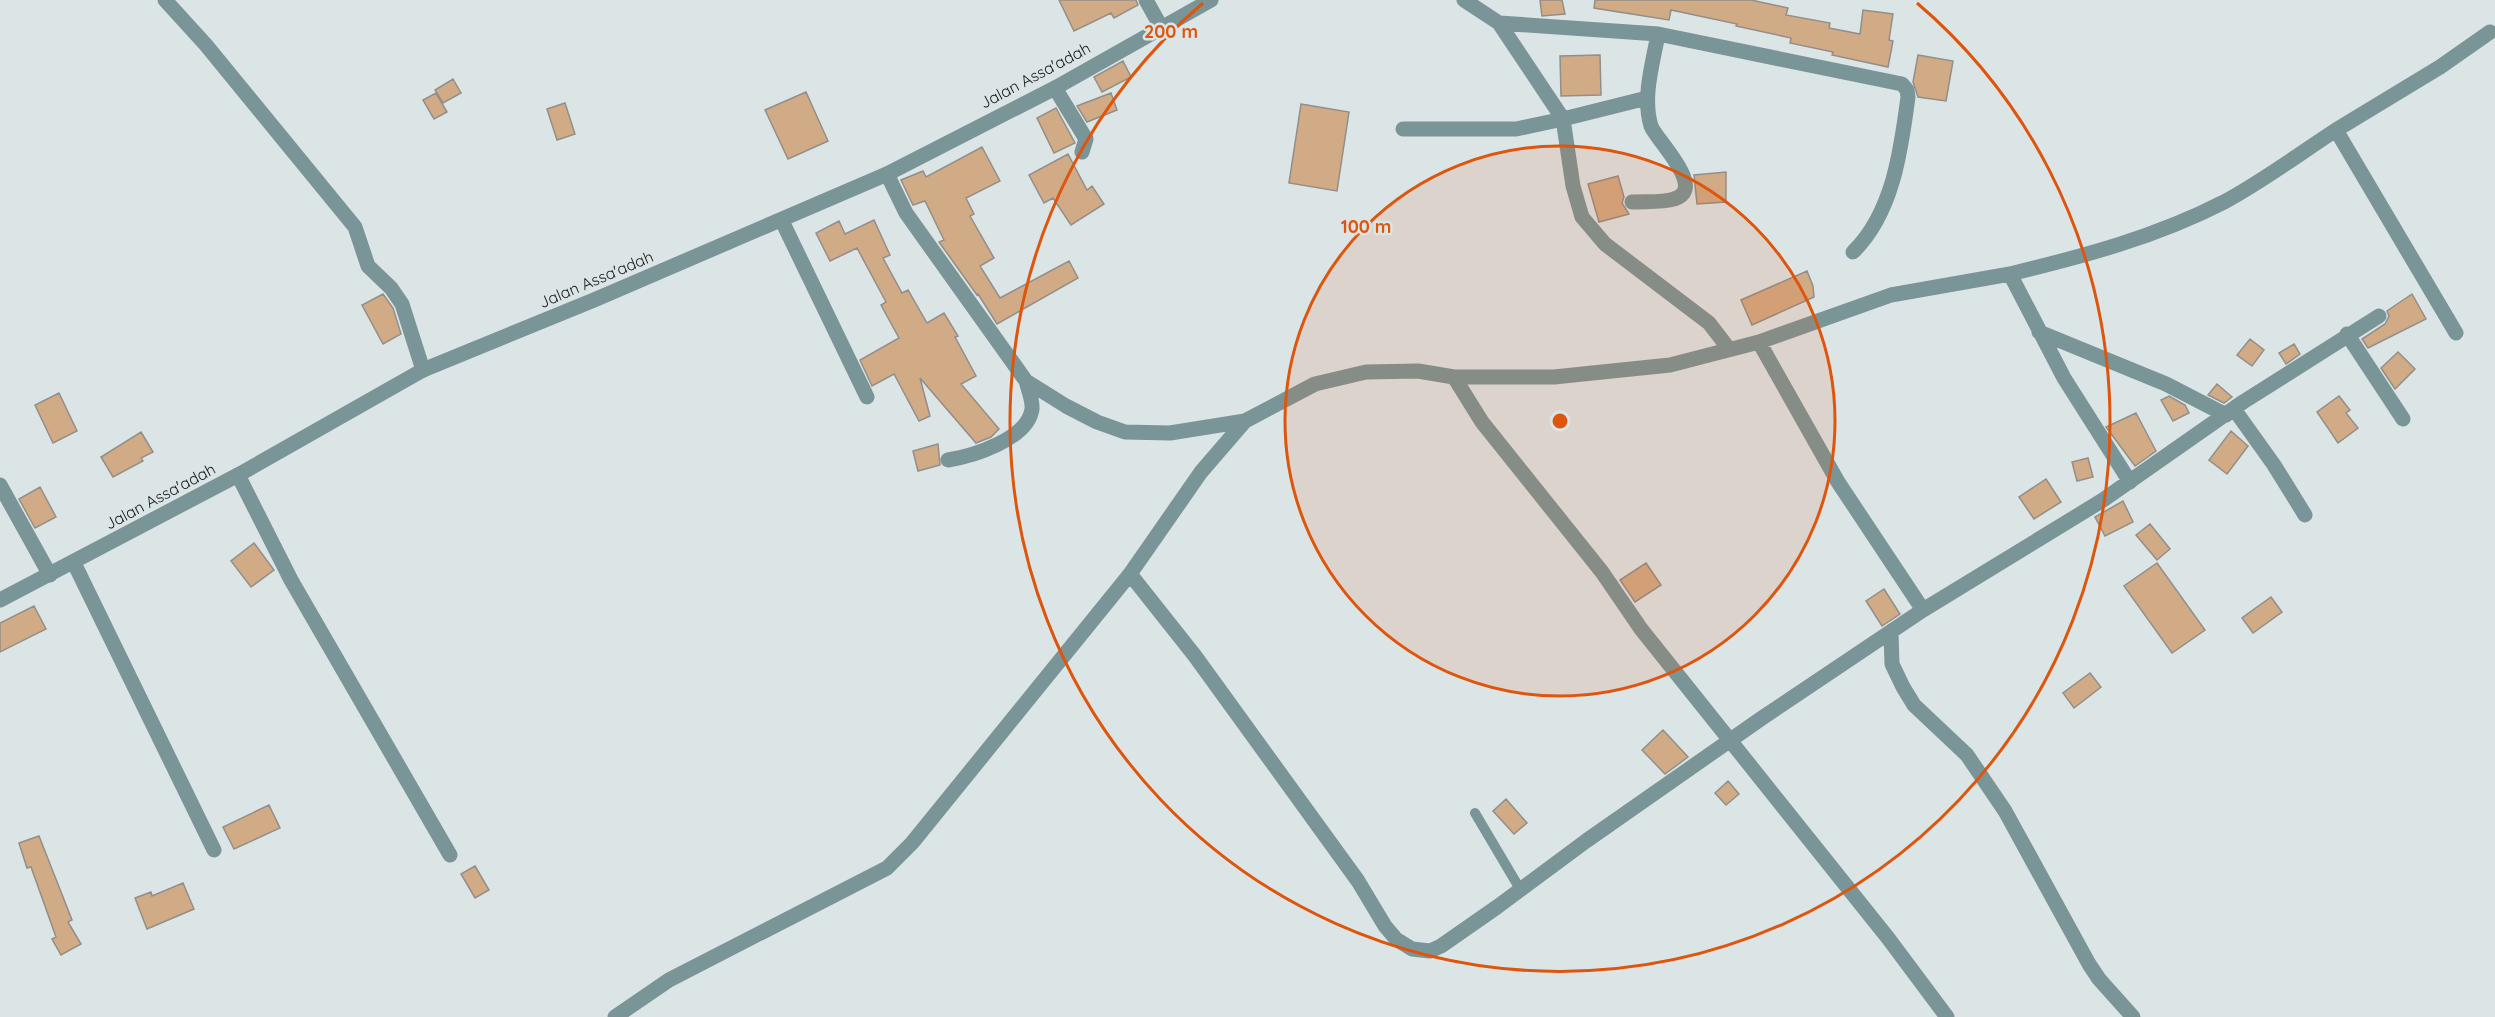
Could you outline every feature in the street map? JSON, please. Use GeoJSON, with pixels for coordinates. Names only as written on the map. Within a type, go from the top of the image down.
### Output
{"type":"FeatureCollection","features":[{"type":"Feature","properties":{"kind":"street"},"geometry":{"type":"LineString","coordinates":[[165,0],[206,45],[355,227],[368,266],[402,304],[423,370]]}},
{"type":"Feature","properties":{"kind":"street"},"geometry":{"type":"LineString","coordinates":[[1146,0],[1161,27]]}},
{"type":"Feature","properties":{"kind":"street","name":"Jalan Assa'adah"},"geometry":{"type":"LineString","coordinates":[[0,600],[238,475],[423,370],[782,221],[887,174],[941,144],[1055,88],[1211,0]]}},
{"type":"Feature","properties":{"kind":"street"},"geometry":{"type":"LineString","coordinates":[[1464,0],[1499,23],[1563,119],[1573,186],[1582,218],[1605,244],[1709,322],[1729,349]]}},
{"type":"Feature","properties":{"kind":"street"},"geometry":{"type":"LineString","coordinates":[[1499,23],[1658,34],[1902,84],[1907,90],[1908,97],[1901,149],[1889,190],[1872,228],[1853,252]]}},
{"type":"Feature","properties":{"kind":"street"},"geometry":{"type":"LineString","coordinates":[[887,174],[906,213],[1026,381],[1066,406],[1125,432],[1170,433],[1245,422],[1315,384],[1366,372],[1419,371],[1454,377],[1554,377],[1670,366],[1759,342],[1883,297],[2010,274],[2136,240],[2225,201],[2440,67],[2490,32]]}},
{"type":"Feature","properties":{"kind":"street"},"geometry":{"type":"LineString","coordinates":[[1632,202],[1675,199],[1682,194],[1685,188],[1683,173],[1652,127],[1647,98],[1658,34]]}},
{"type":"Feature","properties":{"kind":"street"},"geometry":{"type":"LineString","coordinates":[[1055,88],[1086,139],[1082,152]]}},
{"type":"Feature","properties":{"kind":"street"},"geometry":{"type":"LineString","coordinates":[[1403,129],[1516,129],[1647,98]]}},
{"type":"Feature","properties":{"kind":"street"},"geometry":{"type":"LineString","coordinates":[[2336,130],[2456,333]]}},
{"type":"Feature","properties":{"kind":"street"},"geometry":{"type":"LineString","coordinates":[[782,221],[867,397]]}},
{"type":"Feature","properties":{"kind":"street"},"geometry":{"type":"LineString","coordinates":[[2010,274],[2064,378],[2130,482]]}},
{"type":"Feature","properties":{"kind":"street"},"geometry":{"type":"LineString","coordinates":[[1130,574],[1195,656],[1358,881],[1396,939],[1413,949],[1430,951],[1441,946],[1731,740],[1923,610],[1978,579],[2130,482],[2347,334],[2379,316]]}},
{"type":"Feature","properties":{"kind":"street"},"geometry":{"type":"LineString","coordinates":[[2039,332],[2230,412],[2274,465],[2305,515]]}},
{"type":"Feature","properties":{"kind":"street"},"geometry":{"type":"LineString","coordinates":[[2347,334],[2403,419]]}},
{"type":"Feature","properties":{"kind":"street"},"geometry":{"type":"LineString","coordinates":[[1759,342],[1838,482],[1923,610]]}},
{"type":"Feature","properties":{"kind":"street"},"geometry":{"type":"LineString","coordinates":[[1454,377],[1482,422],[1602,572],[1641,629],[1731,740],[1947,1017]]}},
{"type":"Feature","properties":{"kind":"street"},"geometry":{"type":"LineString","coordinates":[[948,460],[975,456],[1025,424],[1032,408],[1026,381]]}},
{"type":"Feature","properties":{"kind":"street"},"geometry":{"type":"LineString","coordinates":[[615,1017],[669,980],[887,868],[912,843],[1130,574],[1201,472],[1245,422]]}},
{"type":"Feature","properties":{"kind":"street"},"geometry":{"type":"LineString","coordinates":[[238,475],[291,580],[450,855]]}},
{"type":"Feature","properties":{"kind":"street"},"geometry":{"type":"LineString","coordinates":[[0,485],[50,575]]}},
{"type":"Feature","properties":{"kind":"street"},"geometry":{"type":"LineString","coordinates":[[74,563],[214,850]]}},
{"type":"Feature","properties":{"kind":"street"},"geometry":{"type":"LineString","coordinates":[[1891,633],[1892,664],[1914,705],[1967,755],[2005,811],[2089,964],[2099,979],[2133,1017]]}},
{"type":"Feature","properties":{"kind":"lane"},"geometry":{"type":"LineString","coordinates":[[1474,813],[1520,889]]}},
{"type":"Feature","properties":{"kind":"building"},"geometry":{"type":"Polygon","coordinates":[[[1059,0],[1136,0],[1138,5],[1114,18],[1111,13],[1074,31],[1059,0]]]}},
{"type":"Feature","properties":{"kind":"building"},"geometry":{"type":"Polygon","coordinates":[[[1540,0],[1562,0],[1565,14],[1542,16],[1540,0]]]}},
{"type":"Feature","properties":{"kind":"building"},"geometry":{"type":"Polygon","coordinates":[[[1595,0],[1751,0],[1788,8],[1786,15],[1830,23],[1829,28],[1860,34],[1863,10],[1893,14],[1889,40],[1893,41],[1888,67],[1832,55],[1833,52],[1790,43],[1791,38],[1736,26],[1737,24],[1671,10],[1669,20],[1594,8],[1595,0]]]}},
{"type":"Feature","properties":{"kind":"building"},"geometry":{"type":"Polygon","coordinates":[[[1600,55],[1601,95],[1561,96],[1560,56],[1600,55]]]}},
{"type":"Feature","properties":{"kind":"building"},"geometry":{"type":"Polygon","coordinates":[[[1918,55],[1953,61],[1946,101],[1918,97],[1913,82],[1918,55]]]}},
{"type":"Feature","properties":{"kind":"building"},"geometry":{"type":"Polygon","coordinates":[[[1123,61],[1131,77],[1102,92],[1094,77],[1123,61]]]}},
{"type":"Feature","properties":{"kind":"building"},"geometry":{"type":"Polygon","coordinates":[[[453,79],[461,93],[443,103],[435,90],[453,79]]]}},
{"type":"Feature","properties":{"kind":"building"},"geometry":{"type":"Polygon","coordinates":[[[806,92],[828,141],[788,159],[765,110],[806,92]]]}},
{"type":"Feature","properties":{"kind":"building"},"geometry":{"type":"Polygon","coordinates":[[[436,93],[447,112],[434,119],[423,100],[436,93]]]}},
{"type":"Feature","properties":{"kind":"building"},"geometry":{"type":"Polygon","coordinates":[[[1111,93],[1117,110],[1087,122],[1077,106],[1111,93]]]}},
{"type":"Feature","properties":{"kind":"building"},"geometry":{"type":"Polygon","coordinates":[[[565,103],[575,134],[557,140],[547,109],[565,103]]]}},
{"type":"Feature","properties":{"kind":"building"},"geometry":{"type":"Polygon","coordinates":[[[1301,104],[1349,112],[1337,191],[1289,183],[1301,104]]]}},
{"type":"Feature","properties":{"kind":"building"},"geometry":{"type":"Polygon","coordinates":[[[1056,108],[1075,143],[1054,153],[1037,118],[1056,108]]]}},
{"type":"Feature","properties":{"kind":"building"},"geometry":{"type":"Polygon","coordinates":[[[982,147],[1000,181],[966,198],[974,214],[970,216],[994,258],[980,266],[1000,298],[1069,261],[1078,278],[997,324],[978,294],[939,242],[944,240],[925,201],[913,205],[901,180],[923,171],[926,177],[982,147]]]}},
{"type":"Feature","properties":{"kind":"building"},"geometry":{"type":"Polygon","coordinates":[[[1068,154],[1087,190],[1092,186],[1104,204],[1071,225],[1053,198],[1044,203],[1029,175],[1068,154]]]}},
{"type":"Feature","properties":{"kind":"building"},"geometry":{"type":"Polygon","coordinates":[[[1726,172],[1726,202],[1697,204],[1694,175],[1726,172]]]}},
{"type":"Feature","properties":{"kind":"building"},"geometry":{"type":"Polygon","coordinates":[[[1618,176],[1624,197],[1622,203],[1629,214],[1599,222],[1588,184],[1618,176]]]}},
{"type":"Feature","properties":{"kind":"building"},"geometry":{"type":"Polygon","coordinates":[[[874,220],[890,255],[883,258],[902,293],[908,290],[927,323],[944,313],[958,336],[955,337],[976,376],[961,384],[999,429],[991,437],[976,443],[920,378],[930,416],[919,421],[894,374],[872,386],[860,360],[899,338],[881,305],[886,302],[857,248],[830,261],[816,233],[839,221],[845,234],[874,220]]]}},
{"type":"Feature","properties":{"kind":"building"},"geometry":{"type":"Polygon","coordinates":[[[1807,271],[1813,286],[1814,297],[1752,325],[1741,300],[1807,271]]]}},
{"type":"Feature","properties":{"kind":"building"},"geometry":{"type":"Polygon","coordinates":[[[383,294],[393,308],[401,334],[383,344],[362,305],[383,294]]]}},
{"type":"Feature","properties":{"kind":"building"},"geometry":{"type":"Polygon","coordinates":[[[2412,294],[2426,319],[2368,348],[2362,339],[2385,324],[2389,316],[2387,311],[2412,294]]]}},
{"type":"Feature","properties":{"kind":"building"},"geometry":{"type":"Polygon","coordinates":[[[2250,339],[2264,350],[2252,366],[2237,355],[2250,339]]]}},
{"type":"Feature","properties":{"kind":"building"},"geometry":{"type":"Polygon","coordinates":[[[2294,344],[2300,354],[2286,364],[2279,353],[2294,344]]]}},
{"type":"Feature","properties":{"kind":"building"},"geometry":{"type":"Polygon","coordinates":[[[2398,352],[2415,369],[2395,389],[2381,368],[2398,352]]]}},
{"type":"Feature","properties":{"kind":"building"},"geometry":{"type":"Polygon","coordinates":[[[2217,384],[2232,397],[2224,403],[2208,395],[2217,384]]]}},
{"type":"Feature","properties":{"kind":"building"},"geometry":{"type":"Polygon","coordinates":[[[59,393],[77,431],[53,443],[35,405],[59,393]]]}},
{"type":"Feature","properties":{"kind":"building"},"geometry":{"type":"Polygon","coordinates":[[[2169,396],[2185,405],[2189,413],[2173,421],[2161,400],[2169,396]]]}},
{"type":"Feature","properties":{"kind":"building"},"geometry":{"type":"Polygon","coordinates":[[[2339,396],[2350,410],[2346,413],[2358,428],[2338,443],[2317,412],[2339,396]]]}},
{"type":"Feature","properties":{"kind":"building"},"geometry":{"type":"Polygon","coordinates":[[[2136,413],[2156,451],[2135,466],[2106,427],[2136,413]]]}},
{"type":"Feature","properties":{"kind":"building"},"geometry":{"type":"Polygon","coordinates":[[[2231,431],[2248,446],[2227,474],[2209,460],[2231,431]]]}},
{"type":"Feature","properties":{"kind":"building"},"geometry":{"type":"Polygon","coordinates":[[[141,432],[153,452],[141,458],[143,461],[113,477],[101,457],[141,432]]]}},
{"type":"Feature","properties":{"kind":"building"},"geometry":{"type":"Polygon","coordinates":[[[938,444],[940,465],[918,471],[913,451],[938,444]]]}},
{"type":"Feature","properties":{"kind":"building"},"geometry":{"type":"Polygon","coordinates":[[[2088,458],[2093,477],[2077,481],[2072,462],[2088,458]]]}},
{"type":"Feature","properties":{"kind":"building"},"geometry":{"type":"Polygon","coordinates":[[[2046,479],[2061,502],[2034,519],[2019,497],[2046,479]]]}},
{"type":"Feature","properties":{"kind":"building"},"geometry":{"type":"Polygon","coordinates":[[[40,487],[56,517],[35,528],[19,499],[40,487]]]}},
{"type":"Feature","properties":{"kind":"building"},"geometry":{"type":"Polygon","coordinates":[[[2123,501],[2133,522],[2105,536],[2095,517],[2123,501]]]}},
{"type":"Feature","properties":{"kind":"building"},"geometry":{"type":"Polygon","coordinates":[[[2150,524],[2170,549],[2157,560],[2136,535],[2150,524]]]}},
{"type":"Feature","properties":{"kind":"building"},"geometry":{"type":"Polygon","coordinates":[[[254,543],[274,570],[251,587],[231,561],[254,543]]]}},
{"type":"Feature","properties":{"kind":"building"},"geometry":{"type":"Polygon","coordinates":[[[1646,563],[1661,585],[1635,602],[1620,580],[1646,563]]]}},
{"type":"Feature","properties":{"kind":"building"},"geometry":{"type":"Polygon","coordinates":[[[2157,563],[2205,630],[2172,653],[2124,586],[2157,563]]]}},
{"type":"Feature","properties":{"kind":"building"},"geometry":{"type":"Polygon","coordinates":[[[1884,589],[1900,614],[1882,626],[1866,601],[1884,589]]]}},
{"type":"Feature","properties":{"kind":"building"},"geometry":{"type":"Polygon","coordinates":[[[2271,597],[2282,612],[2253,633],[2242,618],[2271,597]]]}},
{"type":"Feature","properties":{"kind":"building"},"geometry":{"type":"Polygon","coordinates":[[[34,606],[46,629],[0,652],[0,623],[34,606]]]}},
{"type":"Feature","properties":{"kind":"building"},"geometry":{"type":"Polygon","coordinates":[[[2090,673],[2101,687],[2074,708],[2063,693],[2090,673]]]}},
{"type":"Feature","properties":{"kind":"building"},"geometry":{"type":"Polygon","coordinates":[[[1663,730],[1688,757],[1665,774],[1642,750],[1663,730]]]}},
{"type":"Feature","properties":{"kind":"building"},"geometry":{"type":"Polygon","coordinates":[[[1728,781],[1739,794],[1726,805],[1715,793],[1728,781]]]}},
{"type":"Feature","properties":{"kind":"building"},"geometry":{"type":"Polygon","coordinates":[[[1506,799],[1527,823],[1514,834],[1493,811],[1506,799]]]}},
{"type":"Feature","properties":{"kind":"building"},"geometry":{"type":"Polygon","coordinates":[[[269,805],[280,828],[234,849],[223,827],[269,805]]]}},
{"type":"Feature","properties":{"kind":"building"},"geometry":{"type":"Polygon","coordinates":[[[39,836],[72,920],[68,922],[81,944],[61,955],[52,939],[56,937],[31,867],[27,868],[19,843],[39,836]]]}},
{"type":"Feature","properties":{"kind":"building"},"geometry":{"type":"Polygon","coordinates":[[[475,866],[489,890],[475,898],[461,874],[475,866]]]}},
{"type":"Feature","properties":{"kind":"building"},"geometry":{"type":"Polygon","coordinates":[[[183,883],[194,909],[147,929],[135,898],[151,892],[152,896],[183,883]]]}}]}
